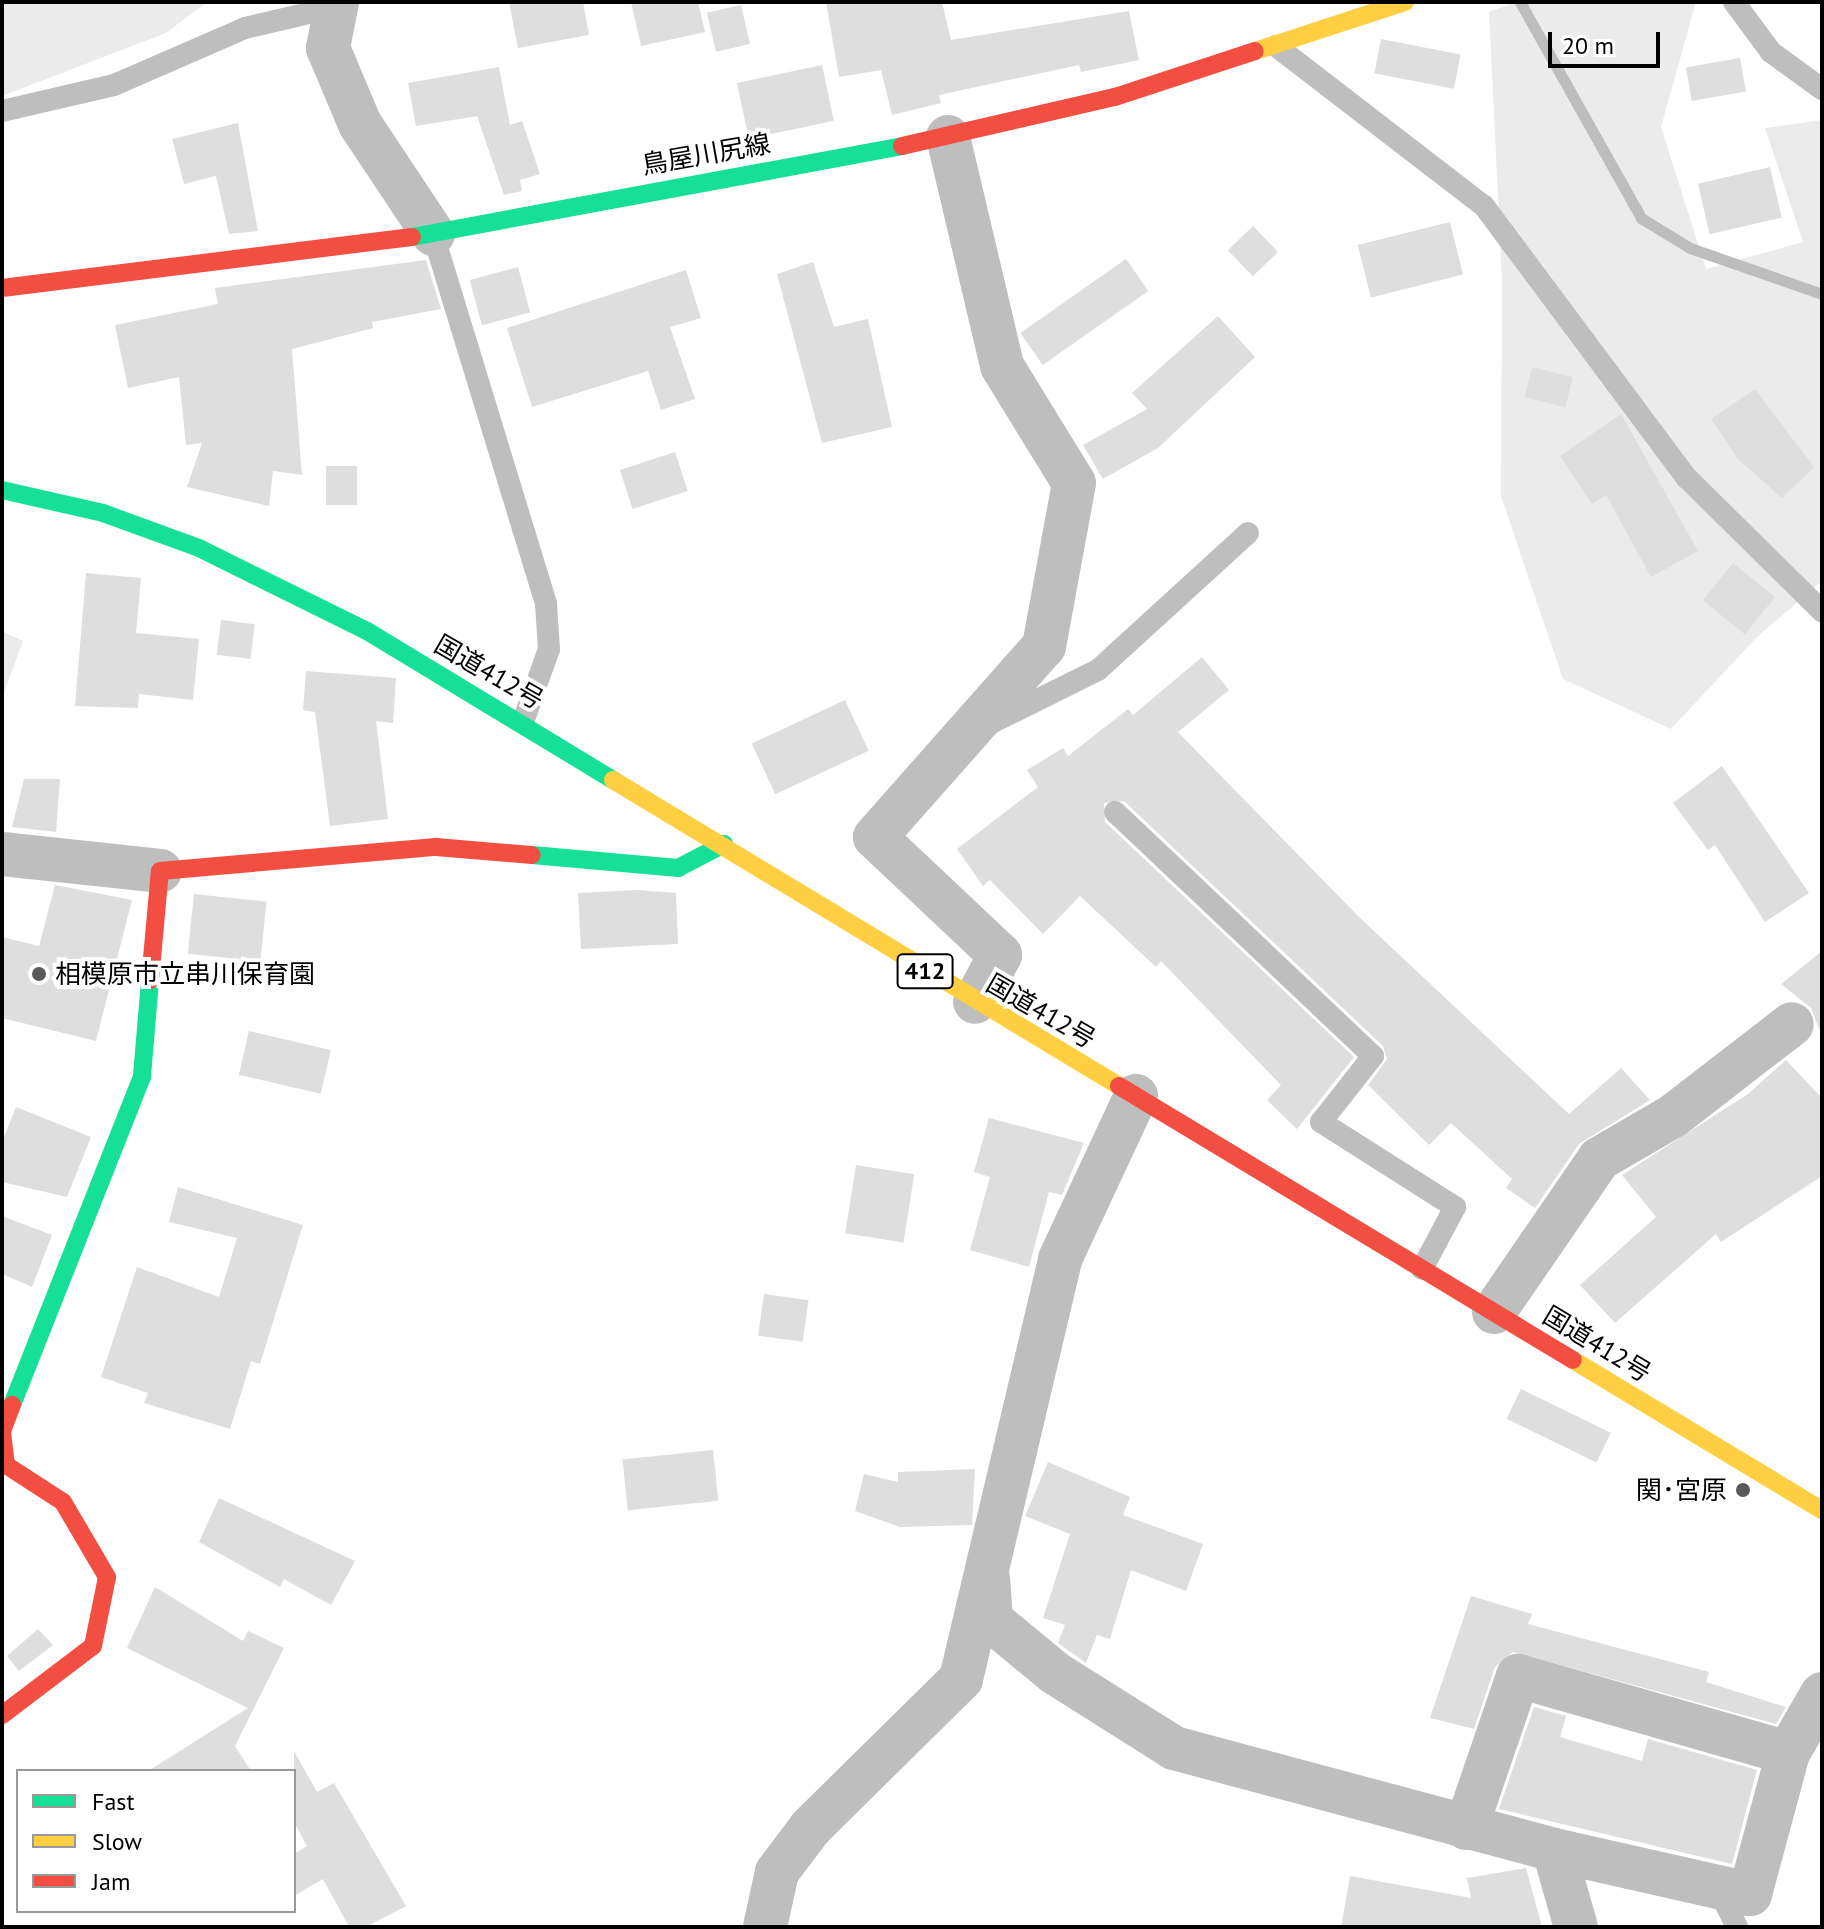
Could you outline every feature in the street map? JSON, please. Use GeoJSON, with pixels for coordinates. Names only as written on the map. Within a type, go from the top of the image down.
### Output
{"type":"FeatureCollection","features":[{"type":"Feature","properties":{"kind":"main road","name":"鳥屋川尻線"},"geometry":{"type":"LineString","coordinates":[[2,288],[433,234],[948,137],[1115,97],[1405,2]]}},
{"type":"Feature","properties":{"kind":"main road","name":"国道412号"},"geometry":{"type":"LineString","coordinates":[[2,490],[103,513],[199,548],[367,631],[724,844],[975,1002],[1822,1510]]}},
{"type":"Feature","properties":{"kind":"main road"},"geometry":{"type":"LineString","coordinates":[[2,1715],[93,1646],[107,1577],[63,1502],[6,1465],[2,1431],[142,1076],[160,871],[436,847],[678,868],[724,844]]}},
{"type":"Feature","properties":{"kind":"street"},"geometry":{"type":"LineString","coordinates":[[336,5],[328,48],[360,124],[433,234]]}},
{"type":"Feature","properties":{"kind":"street"},"geometry":{"type":"LineString","coordinates":[[948,137],[1002,366],[1074,483],[1044,646],[975,731],[875,837],[1000,955],[975,1002]]}},
{"type":"Feature","properties":{"kind":"street"},"geometry":{"type":"LineString","coordinates":[[2,854],[160,871]]}},
{"type":"Feature","properties":{"kind":"street"},"geometry":{"type":"LineString","coordinates":[[1494,1312],[1599,1159],[1673,1116],[1792,1024]]}},
{"type":"Feature","properties":{"kind":"street"},"geometry":{"type":"LineString","coordinates":[[765,1927],[777,1872],[811,1827],[961,1679],[1060,1259],[1136,1096]]}},
{"type":"Feature","properties":{"kind":"street"},"geometry":{"type":"LineString","coordinates":[[987,1564],[991,1620],[1055,1673],[1174,1748],[1466,1828],[1750,1894],[1788,1753],[1822,1694]]}},
{"type":"Feature","properties":{"kind":"street"},"geometry":{"type":"LineString","coordinates":[[1466,1828],[1518,1676],[1788,1753]]}},
{"type":"Feature","properties":{"kind":"street"},"geometry":{"type":"LineString","coordinates":[[1554,1850],[1576,1927]]}},
{"type":"Feature","properties":{"kind":"lane"},"geometry":{"type":"LineString","coordinates":[[1734,2],[1771,52],[1822,89]]}},
{"type":"Feature","properties":{"kind":"lane"},"geometry":{"type":"LineString","coordinates":[[2,111],[100,90],[245,28],[336,5]]}},
{"type":"Feature","properties":{"kind":"lane"},"geometry":{"type":"LineString","coordinates":[[1276,46],[1484,206],[1687,478],[1822,611]]}},
{"type":"Feature","properties":{"kind":"lane"},"geometry":{"type":"LineString","coordinates":[[433,234],[546,604],[549,649],[523,722]]}},
{"type":"Feature","properties":{"kind":"lane"},"geometry":{"type":"LineString","coordinates":[[975,731],[1098,670],[1248,533]]}},
{"type":"Feature","properties":{"kind":"lane"},"geometry":{"type":"LineString","coordinates":[[1115,812],[1373,1056],[1321,1122],[1455,1207],[1422,1269]]}},
{"type":"Feature","properties":{"kind":"lane"},"geometry":{"type":"LineString","coordinates":[[1717,1887],[1737,1927]]}},
{"type":"Feature","properties":{"kind":"shaded area"},"geometry":{"type":"Polygon","coordinates":[[[2,2],[207,2],[166,33],[2,96],[2,2]]]}},
{"type":"Feature","properties":{"kind":"shaded area"},"geometry":{"type":"Polygon","coordinates":[[[1515,2],[1696,2],[1661,127],[1706,269],[1803,242],[1765,128],[1822,120],[1822,581],[1757,637],[1671,729],[1563,679],[1501,496],[1502,279],[1489,12],[1515,2]]]}},
{"type":"Feature","properties":{"kind":"shaded area"},"geometry":{"type":"Polygon","coordinates":[[[2,631],[23,641],[2,698],[2,631]]]}},
{"type":"Feature","properties":{"kind":"building"},"geometry":{"type":"Polygon","coordinates":[[[509,2],[583,2],[589,35],[518,48],[509,2]]]}},
{"type":"Feature","properties":{"kind":"building"},"geometry":{"type":"Polygon","coordinates":[[[631,2],[698,2],[705,32],[641,46],[631,2]]]}},
{"type":"Feature","properties":{"kind":"building"},"geometry":{"type":"Polygon","coordinates":[[[826,2],[942,2],[951,40],[1129,11],[1139,60],[1081,72],[1079,65],[939,95],[941,103],[892,115],[881,70],[839,77],[826,2]]]}},
{"type":"Feature","properties":{"kind":"building"},"geometry":{"type":"Polygon","coordinates":[[[741,5],[750,44],[716,52],[707,13],[741,5]]]}},
{"type":"Feature","properties":{"kind":"building"},"geometry":{"type":"Polygon","coordinates":[[[1381,39],[1461,54],[1454,89],[1374,73],[1381,39]]]}},
{"type":"Feature","properties":{"kind":"building"},"geometry":{"type":"Polygon","coordinates":[[[1740,58],[1746,91],[1692,101],[1686,68],[1740,58]]]}},
{"type":"Feature","properties":{"kind":"building"},"geometry":{"type":"Polygon","coordinates":[[[822,65],[834,121],[749,139],[737,83],[822,65]]]}},
{"type":"Feature","properties":{"kind":"building"},"geometry":{"type":"Polygon","coordinates":[[[499,67],[510,125],[522,121],[540,174],[520,180],[522,191],[504,195],[477,116],[416,126],[408,83],[499,67]]]}},
{"type":"Feature","properties":{"kind":"building"},"geometry":{"type":"Polygon","coordinates":[[[238,123],[258,231],[229,234],[216,176],[184,184],[172,139],[238,123]]]}},
{"type":"Feature","properties":{"kind":"building"},"geometry":{"type":"Polygon","coordinates":[[[1770,167],[1782,218],[1710,234],[1698,184],[1770,167]]]}},
{"type":"Feature","properties":{"kind":"building"},"geometry":{"type":"Polygon","coordinates":[[[1450,222],[1463,274],[1371,297],[1358,245],[1450,222]]]}},
{"type":"Feature","properties":{"kind":"building"},"geometry":{"type":"Polygon","coordinates":[[[1253,226],[1278,252],[1253,276],[1228,250],[1253,226]]]}},
{"type":"Feature","properties":{"kind":"building"},"geometry":{"type":"Polygon","coordinates":[[[1126,259],[1148,291],[1043,365],[1020,333],[1126,259]]]}},
{"type":"Feature","properties":{"kind":"building"},"geometry":{"type":"Polygon","coordinates":[[[426,260],[441,309],[372,322],[373,328],[292,349],[302,475],[273,471],[269,506],[187,487],[202,443],[186,445],[179,377],[128,388],[115,325],[218,304],[215,288],[426,260]]]}},
{"type":"Feature","properties":{"kind":"building"},"geometry":{"type":"Polygon","coordinates":[[[813,262],[834,327],[868,319],[892,427],[822,443],[777,274],[813,262]]]}},
{"type":"Feature","properties":{"kind":"building"},"geometry":{"type":"Polygon","coordinates":[[[518,267],[530,312],[482,325],[470,280],[518,267]]]}},
{"type":"Feature","properties":{"kind":"building"},"geometry":{"type":"Polygon","coordinates":[[[686,270],[701,318],[670,327],[695,399],[661,410],[648,371],[532,407],[507,328],[686,270]]]}},
{"type":"Feature","properties":{"kind":"building"},"geometry":{"type":"Polygon","coordinates":[[[1218,316],[1255,357],[1158,448],[1103,479],[1083,445],[1147,409],[1132,393],[1218,316]]]}},
{"type":"Feature","properties":{"kind":"building"},"geometry":{"type":"Polygon","coordinates":[[[1532,367],[1573,377],[1565,407],[1525,397],[1532,367]]]}},
{"type":"Feature","properties":{"kind":"building"},"geometry":{"type":"Polygon","coordinates":[[[1755,389],[1814,467],[1782,498],[1738,459],[1711,419],[1755,389]]]}},
{"type":"Feature","properties":{"kind":"building"},"geometry":{"type":"Polygon","coordinates":[[[1621,414],[1698,551],[1651,577],[1606,495],[1592,504],[1560,456],[1621,414]]]}},
{"type":"Feature","properties":{"kind":"building"},"geometry":{"type":"Polygon","coordinates":[[[675,452],[688,491],[633,509],[620,470],[675,452]]]}},
{"type":"Feature","properties":{"kind":"building"},"geometry":{"type":"Polygon","coordinates":[[[326,466],[357,466],[357,505],[326,505],[326,466]]]}},
{"type":"Feature","properties":{"kind":"building"},"geometry":{"type":"Polygon","coordinates":[[[1733,563],[1775,597],[1745,634],[1703,600],[1733,563]]]}},
{"type":"Feature","properties":{"kind":"building"},"geometry":{"type":"Polygon","coordinates":[[[86,573],[141,578],[136,633],[199,639],[193,700],[139,694],[138,708],[75,706],[86,573]]]}},
{"type":"Feature","properties":{"kind":"building"},"geometry":{"type":"Polygon","coordinates":[[[221,620],[255,624],[250,659],[217,655],[221,620]]]}},
{"type":"Feature","properties":{"kind":"building"},"geometry":{"type":"Polygon","coordinates":[[[1202,657],[1229,690],[1178,732],[1359,917],[1569,1114],[1621,1068],[1650,1100],[1579,1144],[1535,1208],[1506,1188],[1512,1179],[1451,1123],[1429,1145],[1368,1085],[1387,1059],[1383,1046],[1124,801],[1104,803],[1105,822],[1354,1057],[1297,1129],[1267,1100],[1281,1085],[1161,961],[1156,967],[1080,896],[1043,934],[990,880],[983,886],[957,849],[1038,787],[1027,770],[1063,748],[1068,756],[1128,709],[1133,715],[1202,657]]]}},
{"type":"Feature","properties":{"kind":"building"},"geometry":{"type":"Polygon","coordinates":[[[306,671],[396,678],[393,723],[376,721],[388,819],[330,826],[315,712],[303,710],[306,671]]]}},
{"type":"Feature","properties":{"kind":"building"},"geometry":{"type":"Polygon","coordinates":[[[845,700],[869,751],[775,794],[752,744],[845,700]]]}},
{"type":"Feature","properties":{"kind":"building"},"geometry":{"type":"Polygon","coordinates":[[[1722,766],[1809,893],[1765,922],[1715,845],[1708,850],[1673,803],[1722,766]]]}},
{"type":"Feature","properties":{"kind":"building"},"geometry":{"type":"Polygon","coordinates":[[[24,779],[60,779],[56,832],[12,827],[24,779]]]}},
{"type":"Feature","properties":{"kind":"building"},"geometry":{"type":"Polygon","coordinates":[[[55,885],[132,900],[96,1041],[2,1018],[2,937],[39,946],[55,885]]]}},
{"type":"Feature","properties":{"kind":"building"},"geometry":{"type":"Polygon","coordinates":[[[638,890],[676,893],[678,944],[581,949],[578,893],[638,890]]]}},
{"type":"Feature","properties":{"kind":"building"},"geometry":{"type":"Polygon","coordinates":[[[194,894],[267,902],[260,961],[188,954],[194,894]]]}},
{"type":"Feature","properties":{"kind":"building"},"geometry":{"type":"Polygon","coordinates":[[[1822,951],[1822,1036],[1811,1008],[1781,984],[1822,951]]]}},
{"type":"Feature","properties":{"kind":"building"},"geometry":{"type":"Polygon","coordinates":[[[249,1031],[331,1050],[321,1094],[239,1075],[249,1031]]]}},
{"type":"Feature","properties":{"kind":"building"},"geometry":{"type":"Polygon","coordinates":[[[1786,1060],[1822,1098],[1822,1176],[1721,1242],[1716,1234],[1615,1323],[1580,1285],[1656,1217],[1622,1175],[1748,1094],[1786,1060]]]}},
{"type":"Feature","properties":{"kind":"building"},"geometry":{"type":"Polygon","coordinates":[[[16,1107],[91,1137],[67,1197],[2,1182],[2,1142],[16,1107]]]}},
{"type":"Feature","properties":{"kind":"building"},"geometry":{"type":"Polygon","coordinates":[[[989,1118],[1084,1143],[1062,1195],[1049,1192],[1029,1267],[970,1250],[990,1177],[974,1172],[989,1118]]]}},
{"type":"Feature","properties":{"kind":"building"},"geometry":{"type":"Polygon","coordinates":[[[856,1165],[914,1174],[903,1242],[845,1233],[856,1165]]]}},
{"type":"Feature","properties":{"kind":"building"},"geometry":{"type":"Polygon","coordinates":[[[178,1187],[303,1225],[260,1364],[251,1361],[230,1429],[144,1403],[148,1393],[101,1377],[137,1267],[219,1297],[237,1238],[169,1222],[178,1187]]]}},
{"type":"Feature","properties":{"kind":"building"},"geometry":{"type":"Polygon","coordinates":[[[2,1216],[52,1235],[32,1287],[2,1274],[2,1216]]]}},
{"type":"Feature","properties":{"kind":"building"},"geometry":{"type":"Polygon","coordinates":[[[764,1294],[809,1300],[803,1342],[758,1336],[764,1294]]]}},
{"type":"Feature","properties":{"kind":"building"},"geometry":{"type":"Polygon","coordinates":[[[1521,1389],[1611,1433],[1596,1462],[1507,1419],[1521,1389]]]}},
{"type":"Feature","properties":{"kind":"building"},"geometry":{"type":"Polygon","coordinates":[[[713,1450],[718,1501],[628,1510],[622,1460],[713,1450]]]}},
{"type":"Feature","properties":{"kind":"building"},"geometry":{"type":"Polygon","coordinates":[[[1048,1462],[1130,1497],[1123,1515],[1203,1544],[1186,1591],[1131,1570],[1110,1639],[1097,1635],[1086,1663],[1058,1643],[1065,1625],[1043,1618],[1070,1534],[1025,1516],[1048,1462]]]}},
{"type":"Feature","properties":{"kind":"building"},"geometry":{"type":"Polygon","coordinates":[[[975,1469],[972,1525],[900,1527],[855,1511],[864,1474],[898,1482],[898,1472],[975,1469]]]}},
{"type":"Feature","properties":{"kind":"building"},"geometry":{"type":"Polygon","coordinates":[[[219,1498],[355,1561],[331,1605],[284,1579],[280,1587],[199,1542],[219,1498]]]}},
{"type":"Feature","properties":{"kind":"building"},"geometry":{"type":"Polygon","coordinates":[[[155,1587],[243,1641],[248,1631],[284,1648],[235,1746],[250,1769],[151,1769],[248,1708],[127,1648],[155,1587]]]}},
{"type":"Feature","properties":{"kind":"building"},"geometry":{"type":"Polygon","coordinates":[[[1471,1596],[1532,1614],[1528,1624],[1709,1672],[1706,1682],[1786,1707],[1776,1724],[1513,1652],[1495,1667],[1474,1729],[1430,1718],[1471,1596]]]}},
{"type":"Feature","properties":{"kind":"building"},"geometry":{"type":"Polygon","coordinates":[[[38,1629],[53,1645],[19,1671],[7,1656],[38,1629]]]}},
{"type":"Feature","properties":{"kind":"building"},"geometry":{"type":"Polygon","coordinates":[[[1534,1707],[1566,1716],[1560,1737],[1642,1761],[1648,1739],[1757,1770],[1732,1864],[1499,1809],[1534,1707]]]}},
{"type":"Feature","properties":{"kind":"building"},"geometry":{"type":"Polygon","coordinates":[[[294,1751],[317,1792],[334,1783],[406,1906],[366,1927],[349,1927],[323,1879],[296,1895],[296,1853],[307,1846],[296,1826],[294,1751]]]}},
{"type":"Feature","properties":{"kind":"building"},"geometry":{"type":"Polygon","coordinates":[[[1526,1868],[1542,1927],[1341,1927],[1350,1876],[1471,1898],[1467,1878],[1526,1868]]]}},
{"type":"Feature","properties":{"kind":"waterway"},"geometry":{"type":"LineString","coordinates":[[1520,2],[1641,218],[1690,248],[1822,294]]}},
{"type":"Feature","properties":{"kind":"traffic: fast"},"geometry":{"type":"LineString","coordinates":[[412,237],[902,146]]}},
{"type":"Feature","properties":{"kind":"traffic: fast"},"geometry":{"type":"LineString","coordinates":[[2,490],[103,513],[199,548],[367,631],[613,780]]}},
{"type":"Feature","properties":{"kind":"traffic: fast"},"geometry":{"type":"LineString","coordinates":[[532,855],[678,868],[724,844]]}},
{"type":"Feature","properties":{"kind":"traffic: fast"},"geometry":{"type":"LineString","coordinates":[[12,1405],[142,1076],[150,980]]}},
{"type":"Feature","properties":{"kind":"traffic: slow"},"geometry":{"type":"LineString","coordinates":[[1255,51],[1405,2]]}},
{"type":"Feature","properties":{"kind":"traffic: slow"},"geometry":{"type":"LineString","coordinates":[[613,780],[1119,1086]]}},
{"type":"Feature","properties":{"kind":"traffic: slow"},"geometry":{"type":"LineString","coordinates":[[1573,1360],[1822,1510]]}},
{"type":"Feature","properties":{"kind":"traffic: jam"},"geometry":{"type":"LineString","coordinates":[[902,146],[1115,97],[1255,51]]}},
{"type":"Feature","properties":{"kind":"traffic: jam"},"geometry":{"type":"LineString","coordinates":[[2,288],[412,237]]}},
{"type":"Feature","properties":{"kind":"traffic: jam"},"geometry":{"type":"LineString","coordinates":[[150,980],[160,871],[436,847],[532,855]]}},
{"type":"Feature","properties":{"kind":"traffic: jam"},"geometry":{"type":"LineString","coordinates":[[1119,1086],[1573,1360]]}},
{"type":"Feature","properties":{"kind":"traffic: jam"},"geometry":{"type":"LineString","coordinates":[[2,1715],[93,1646],[107,1577],[63,1502],[6,1465],[2,1431],[12,1405]]}},
{"type":"Feature","properties":{"kind":"place","name":"相模原市立串川保育園"},"geometry":{"type":"Point","coordinates":[39,974]}},
{"type":"Feature","properties":{"kind":"place","name":"関･宮原"},"geometry":{"type":"Point","coordinates":[1743,1490]}}]}
